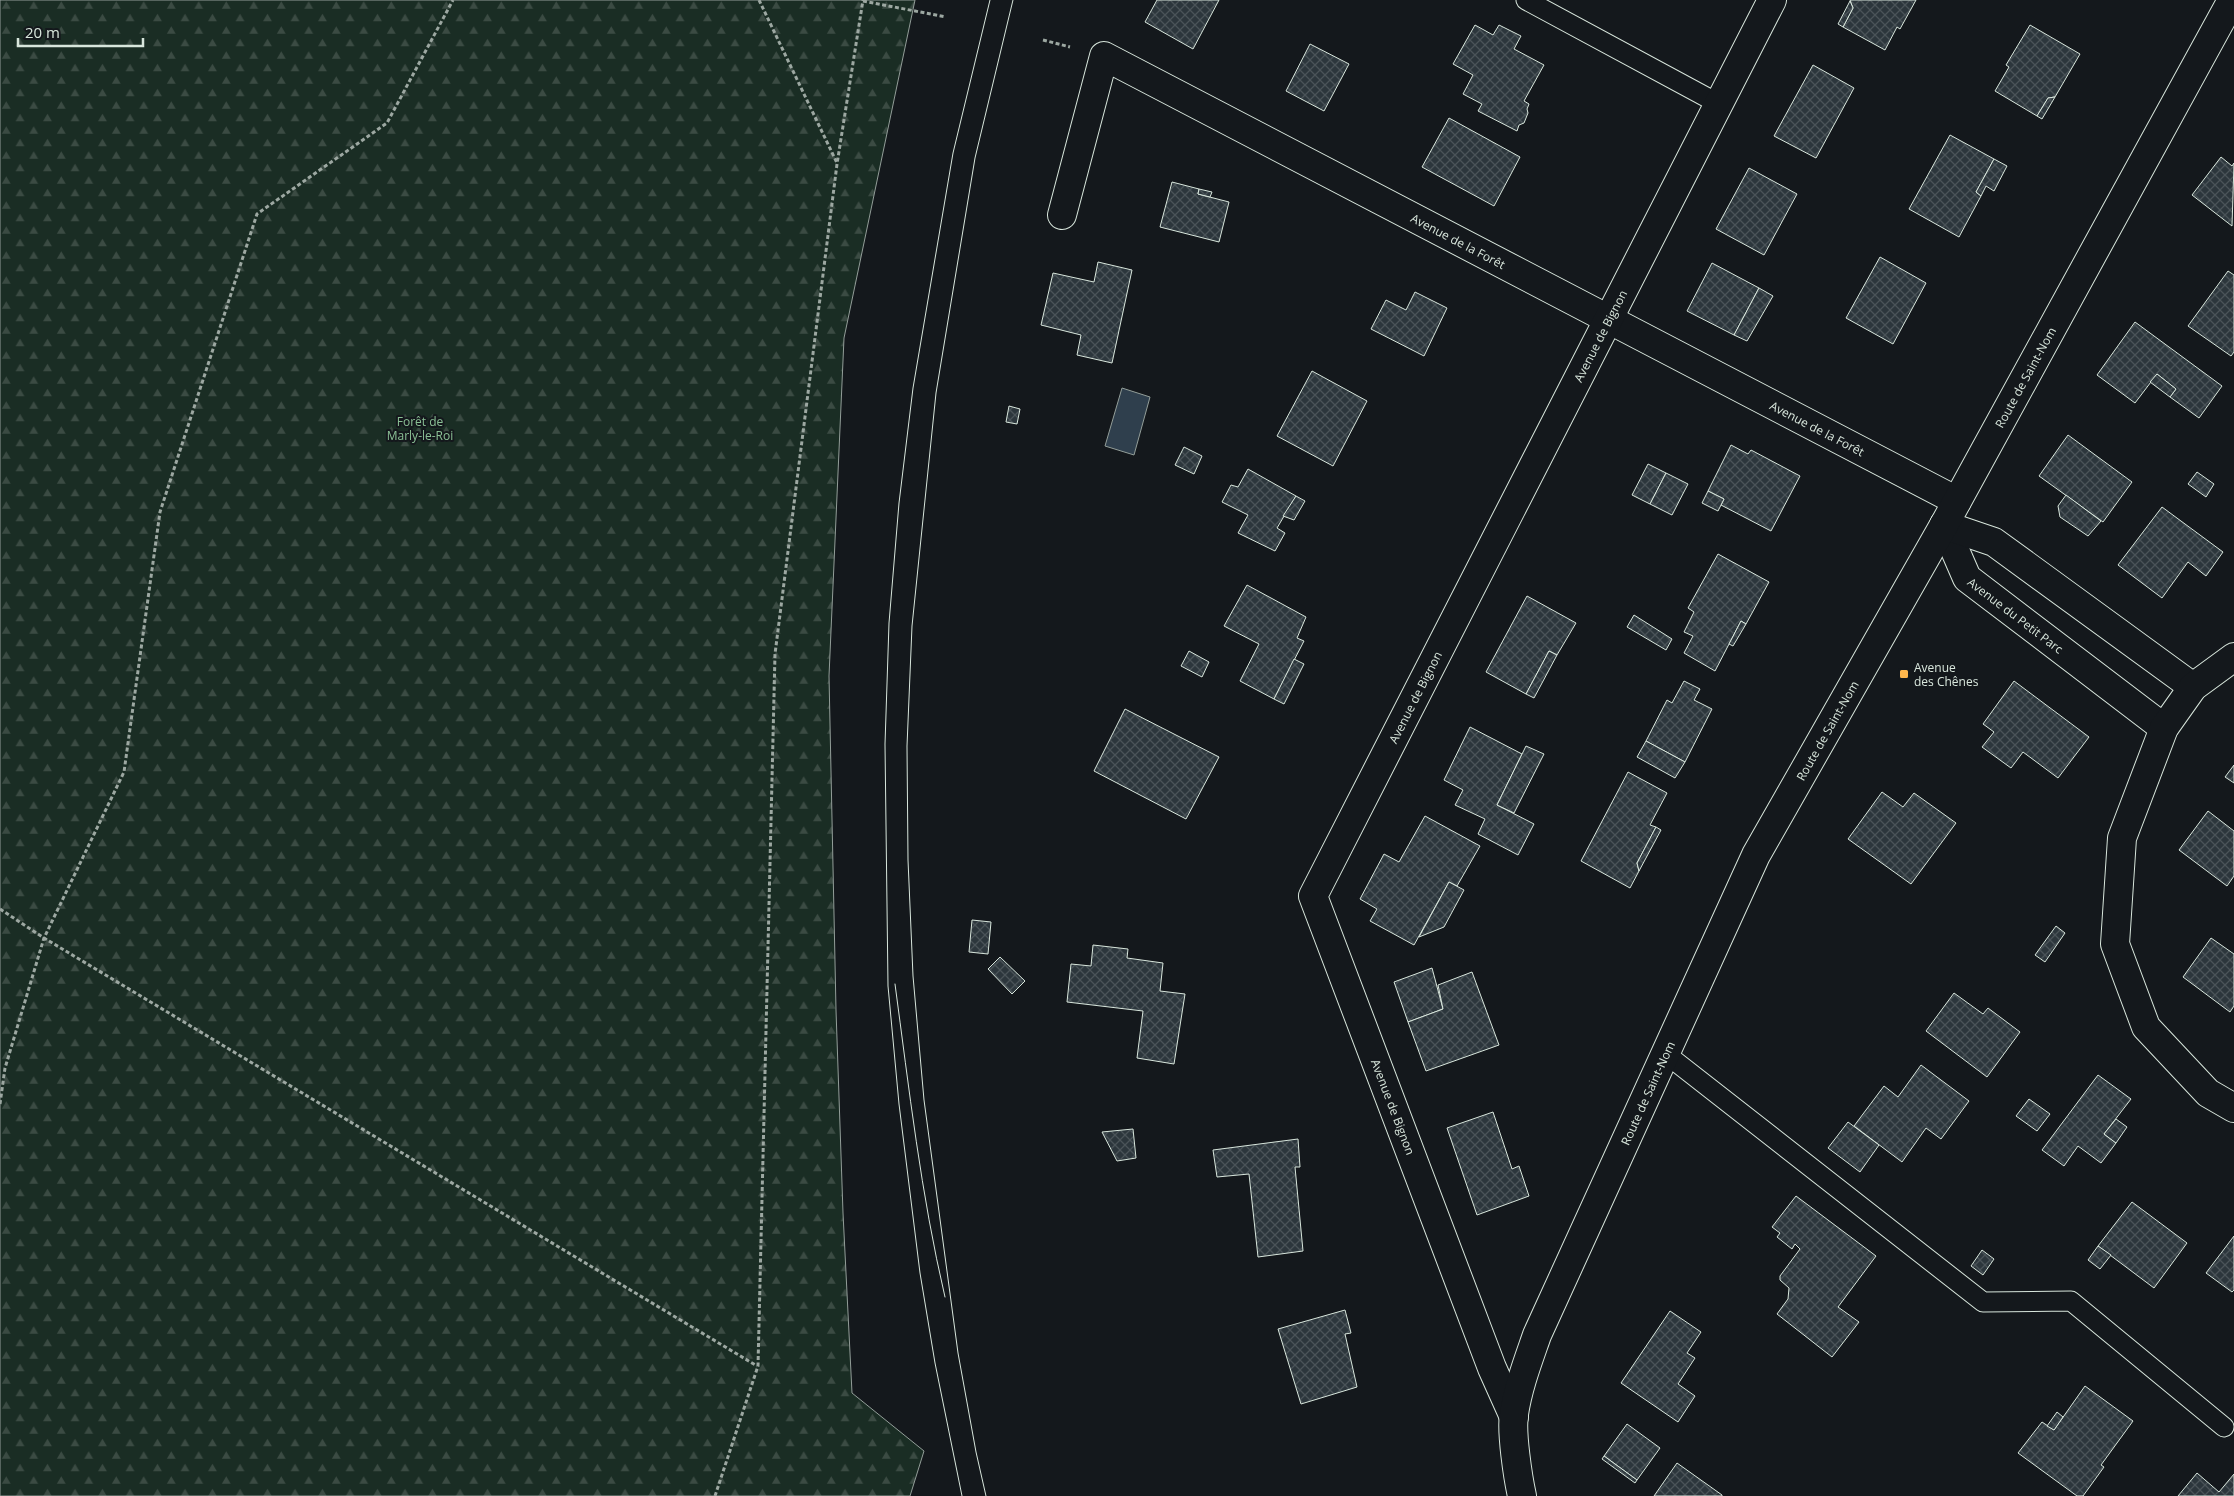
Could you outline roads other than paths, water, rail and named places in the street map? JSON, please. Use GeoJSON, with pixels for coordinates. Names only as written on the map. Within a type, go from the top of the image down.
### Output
{"type":"FeatureCollection","features":[{"type":"Feature","properties":{"kind":"street","name":"Avenue de Bignon"},"geometry":{"type":"LineString","coordinates":[[1514,1416],[1492,1368],[1313,896],[1772,0]]}},
{"type":"Feature","properties":{"kind":"street","name":"Route de Saint-Nom"},"geometry":{"type":"LineString","coordinates":[[1522,1496],[1514,1416],[1522,1380],[1537,1335],[1756,855],[1944,525],[2232,0]]}},
{"type":"Feature","properties":{"kind":"street","name":"Avenue de la Forêt"},"geometry":{"type":"LineString","coordinates":[[1062,215],[1104,56],[1957,501]]}},
{"type":"Feature","properties":{"kind":"street"},"geometry":{"type":"LineString","coordinates":[[1944,525],[1994,542],[2193,687]]}},
{"type":"Feature","properties":{"kind":"street","name":"Avenue du Petit Parc"},"geometry":{"type":"LineString","coordinates":[[1944,525],[1968,578],[2164,728]]}},
{"type":"Feature","properties":{"kind":"street"},"geometry":{"type":"LineString","coordinates":[[2234,657],[2193,687],[2164,728],[2122,838],[2115,944],[2146,1027],[2208,1093],[2234,1108]]}},
{"type":"Feature","properties":{"kind":"lane"},"geometry":{"type":"LineString","coordinates":[[1526,0],[1719,104]]}},
{"type":"Feature","properties":{"kind":"lane"},"geometry":{"type":"LineString","coordinates":[[1666,1054],[1983,1302],[2070,1301],[2224,1427]]}},
{"type":"Feature","properties":{"kind":"water"},"geometry":{"type":"Polygon","coordinates":[[[1122,388],[1150,397],[1134,455],[1105,446],[1122,388]]]}},
{"type":"Feature","properties":{"kind":"tram line"},"geometry":{"type":"LineString","coordinates":[[962,1496],[935,1363],[920,1273],[899,1104],[888,986],[885,744],[889,623],[899,503],[913,388],[953,153],[990,0]]}},
{"type":"Feature","properties":{"kind":"tram line"},"geometry":{"type":"LineString","coordinates":[[986,1496],[958,1353],[924,1100],[913,976],[908,860],[907,746],[912,626],[936,393],[975,158],[1013,0]]}},
{"type":"Feature","properties":{"kind":"tram line"},"geometry":{"type":"LineString","coordinates":[[895,984],[922,1181],[945,1297]]}},
{"type":"Feature","properties":{"kind":"place","name":"Avenue des Chênes"},"geometry":{"type":"Point","coordinates":[1904,674]}},
{"type":"Feature","properties":{"kind":"park label","name":"Forêt de Marly-le-Roi"},"geometry":{"type":"Point","coordinates":[420,428]}}]}
